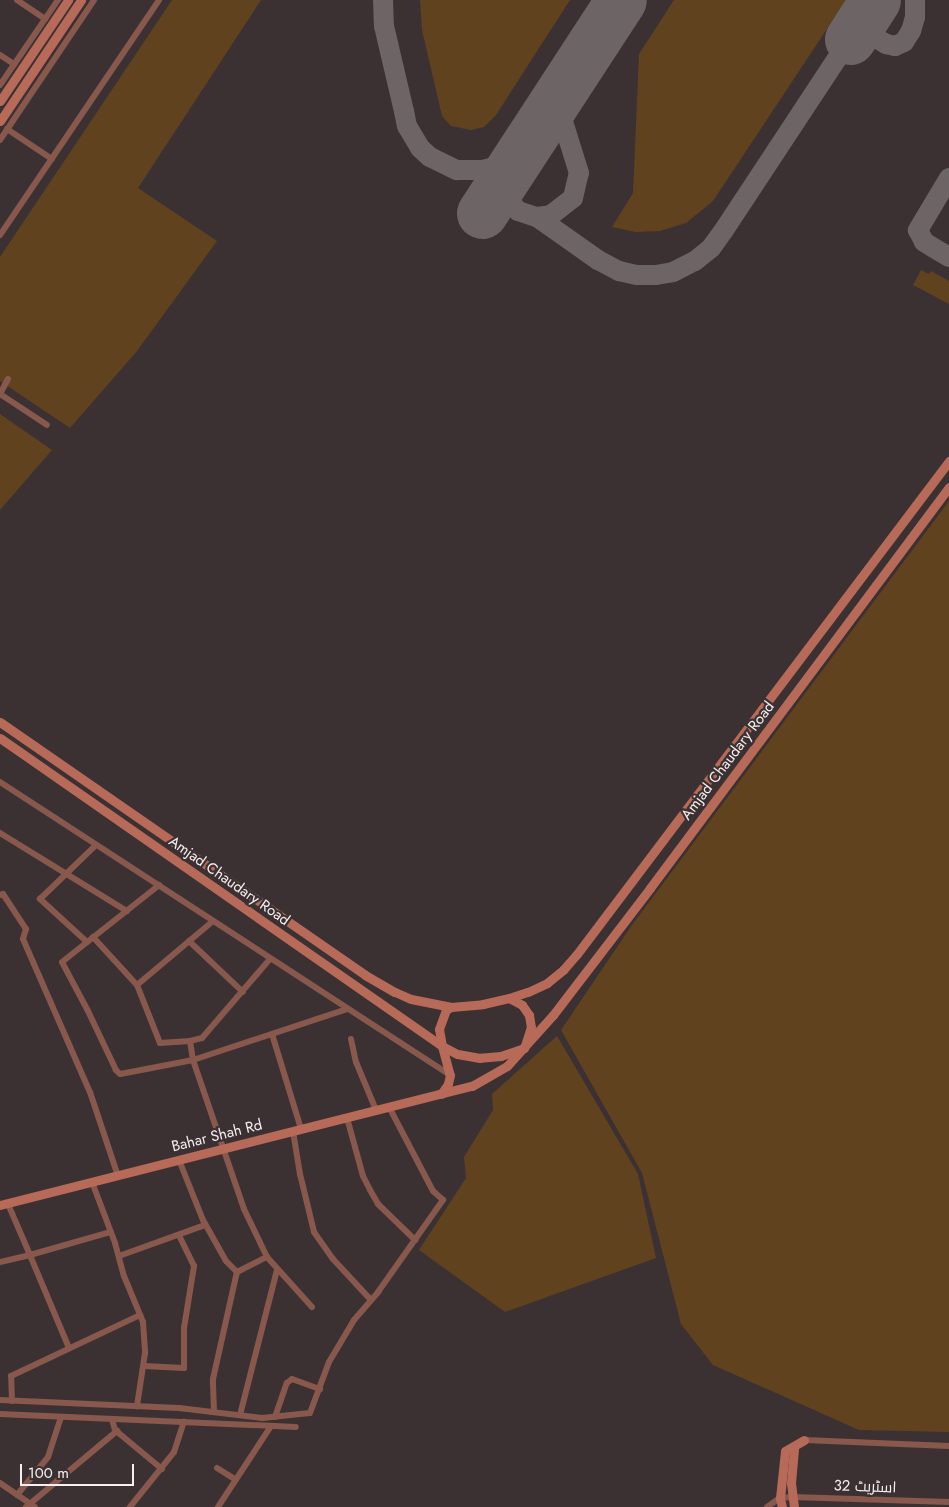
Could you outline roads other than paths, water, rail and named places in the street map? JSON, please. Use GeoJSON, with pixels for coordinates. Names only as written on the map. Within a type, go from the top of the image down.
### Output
{"type":"FeatureCollection","features":[{"type":"Feature","properties":{"kind":"main road"},"geometry":{"type":"LineString","coordinates":[[0,101],[68,0]]}},
{"type":"Feature","properties":{"kind":"main road"},"geometry":{"type":"LineString","coordinates":[[0,121],[81,0]]}},
{"type":"Feature","properties":{"kind":"main road","name":"Amjad Chaudary Road"},"geometry":{"type":"LineString","coordinates":[[509,998],[528,992],[547,982],[563,970],[577,954],[949,461]]}},
{"type":"Feature","properties":{"kind":"main road","name":"Amjad Chaudary Road"},"geometry":{"type":"LineString","coordinates":[[441,1094],[472,1086],[507,1066],[553,1015],[949,487]]}},
{"type":"Feature","properties":{"kind":"main road","name":"Amjad Chaudary Road"},"geometry":{"type":"LineString","coordinates":[[0,722],[365,975],[411,999],[452,1007]]}},
{"type":"Feature","properties":{"kind":"main road","name":"Amjad Chaudary Road"},"geometry":{"type":"LineString","coordinates":[[0,738],[442,1046]]}},
{"type":"Feature","properties":{"kind":"main road"},"geometry":{"type":"LineString","coordinates":[[441,1094],[448,1084],[450,1074],[439,1037],[440,1022],[446,1010],[452,1007],[483,1004],[509,998],[522,1005],[529,1015],[531,1027],[524,1048],[501,1056],[480,1058],[457,1054],[442,1046]]}},
{"type":"Feature","properties":{"kind":"main road","name":"Bahar Shah Rd"},"geometry":{"type":"LineString","coordinates":[[4,1204],[441,1094]]}},
{"type":"Feature","properties":{"kind":"main road"},"geometry":{"type":"LineString","coordinates":[[781,1502],[785,1451],[804,1440]]}},
{"type":"Feature","properties":{"kind":"main road"},"geometry":{"type":"LineString","coordinates":[[794,1447],[792,1497],[794,1507]]}},
{"type":"Feature","properties":{"kind":"street"},"geometry":{"type":"LineString","coordinates":[[17,0],[45,19]]}},
{"type":"Feature","properties":{"kind":"street"},"geometry":{"type":"LineString","coordinates":[[0,85],[58,0]]}},
{"type":"Feature","properties":{"kind":"street"},"geometry":{"type":"LineString","coordinates":[[0,140],[94,0]]}},
{"type":"Feature","properties":{"kind":"street"},"geometry":{"type":"LineString","coordinates":[[0,235],[159,0]]}},
{"type":"Feature","properties":{"kind":"street"},"geometry":{"type":"LineString","coordinates":[[0,55],[14,64]]}},
{"type":"Feature","properties":{"kind":"street"},"geometry":{"type":"LineString","coordinates":[[7,129],[52,159]]}},
{"type":"Feature","properties":{"kind":"street"},"geometry":{"type":"LineString","coordinates":[[8,379],[0,394],[47,425]]}},
{"type":"Feature","properties":{"kind":"street"},"geometry":{"type":"LineString","coordinates":[[0,782],[347,1009],[450,1074]]}},
{"type":"Feature","properties":{"kind":"street"},"geometry":{"type":"LineString","coordinates":[[0,833],[127,910]]}},
{"type":"Feature","properties":{"kind":"street"},"geometry":{"type":"LineString","coordinates":[[87,942],[40,899],[96,845]]}},
{"type":"Feature","properties":{"kind":"street"},"geometry":{"type":"LineString","coordinates":[[158,885],[62,962],[116,1070],[120,1074],[193,1060],[347,1009]]}},
{"type":"Feature","properties":{"kind":"street"},"geometry":{"type":"LineString","coordinates":[[0,895],[3,894],[26,929],[23,939],[90,1092],[118,1176]]}},
{"type":"Feature","properties":{"kind":"street"},"geometry":{"type":"LineString","coordinates":[[137,985],[213,921]]}},
{"type":"Feature","properties":{"kind":"street"},"geometry":{"type":"LineString","coordinates":[[93,937],[137,985],[160,1043],[190,1041],[202,1038],[270,959]]}},
{"type":"Feature","properties":{"kind":"street"},"geometry":{"type":"LineString","coordinates":[[188,941],[243,992]]}},
{"type":"Feature","properties":{"kind":"street"},"geometry":{"type":"LineString","coordinates":[[272,1034],[297,1130],[300,1174],[314,1232],[333,1260],[371,1300]]}},
{"type":"Feature","properties":{"kind":"street"},"geometry":{"type":"LineString","coordinates":[[351,1039],[356,1062],[376,1110]]}},
{"type":"Feature","properties":{"kind":"street"},"geometry":{"type":"LineString","coordinates":[[190,1041],[193,1060],[244,1209],[267,1257],[312,1307]]}},
{"type":"Feature","properties":{"kind":"street"},"geometry":{"type":"LineString","coordinates":[[0,1400],[137,1406],[275,1417],[310,1413],[329,1362],[354,1320],[371,1300],[443,1200],[433,1191],[389,1107]]}},
{"type":"Feature","properties":{"kind":"street"},"geometry":{"type":"LineString","coordinates":[[347,1118],[363,1176],[370,1190],[378,1204],[415,1240]]}},
{"type":"Feature","properties":{"kind":"street"},"geometry":{"type":"LineString","coordinates":[[179,1160],[206,1224],[226,1261],[237,1272]]}},
{"type":"Feature","properties":{"kind":"street"},"geometry":{"type":"LineString","coordinates":[[92,1182],[145,1333],[144,1366],[137,1406]]}},
{"type":"Feature","properties":{"kind":"street"},"geometry":{"type":"LineString","coordinates":[[4,1204],[30,1255],[69,1348]]}},
{"type":"Feature","properties":{"kind":"street"},"geometry":{"type":"LineString","coordinates":[[119,1256],[206,1224]]}},
{"type":"Feature","properties":{"kind":"street"},"geometry":{"type":"LineString","coordinates":[[0,1262],[111,1232]]}},
{"type":"Feature","properties":{"kind":"street"},"geometry":{"type":"LineString","coordinates":[[144,1366],[184,1368],[184,1328],[194,1266],[179,1235]]}},
{"type":"Feature","properties":{"kind":"street"},"geometry":{"type":"LineString","coordinates":[[237,1272],[267,1257]]}},
{"type":"Feature","properties":{"kind":"street"},"geometry":{"type":"LineString","coordinates":[[240,1415],[277,1270]]}},
{"type":"Feature","properties":{"kind":"street"},"geometry":{"type":"LineString","coordinates":[[214,1412],[213,1379],[237,1272]]}},
{"type":"Feature","properties":{"kind":"street"},"geometry":{"type":"LineString","coordinates":[[12,1401],[11,1376],[140,1315]]}},
{"type":"Feature","properties":{"kind":"street"},"geometry":{"type":"LineString","coordinates":[[275,1417],[287,1383],[292,1379],[320,1389]]}},
{"type":"Feature","properties":{"kind":"street"},"geometry":{"type":"LineString","coordinates":[[0,1414],[296,1427]]}},
{"type":"Feature","properties":{"kind":"street"},"geometry":{"type":"LineString","coordinates":[[17,1494],[48,1457],[61,1417]]}},
{"type":"Feature","properties":{"kind":"street"},"geometry":{"type":"LineString","coordinates":[[112,1419],[117,1431],[162,1469]]}},
{"type":"Feature","properties":{"kind":"street"},"geometry":{"type":"LineString","coordinates":[[130,1507],[174,1452],[184,1422]]}},
{"type":"Feature","properties":{"kind":"street"},"geometry":{"type":"LineString","coordinates":[[218,1507],[272,1426]]}},
{"type":"Feature","properties":{"kind":"street"},"geometry":{"type":"LineString","coordinates":[[0,1483],[17,1494],[30,1506],[117,1431]]}},
{"type":"Feature","properties":{"kind":"street"},"geometry":{"type":"LineString","coordinates":[[804,1440],[949,1446]]}},
{"type":"Feature","properties":{"kind":"street"},"geometry":{"type":"LineString","coordinates":[[217,1468],[236,1480]]}},
{"type":"Feature","properties":{"kind":"street","name":"اسٹریٹ 32"},"geometry":{"type":"LineString","coordinates":[[781,1502],[792,1497],[949,1502]]}},
{"type":"Feature","properties":{"kind":"street"},"geometry":{"type":"LineString","coordinates":[[767,1507],[781,1502]]}}]}
